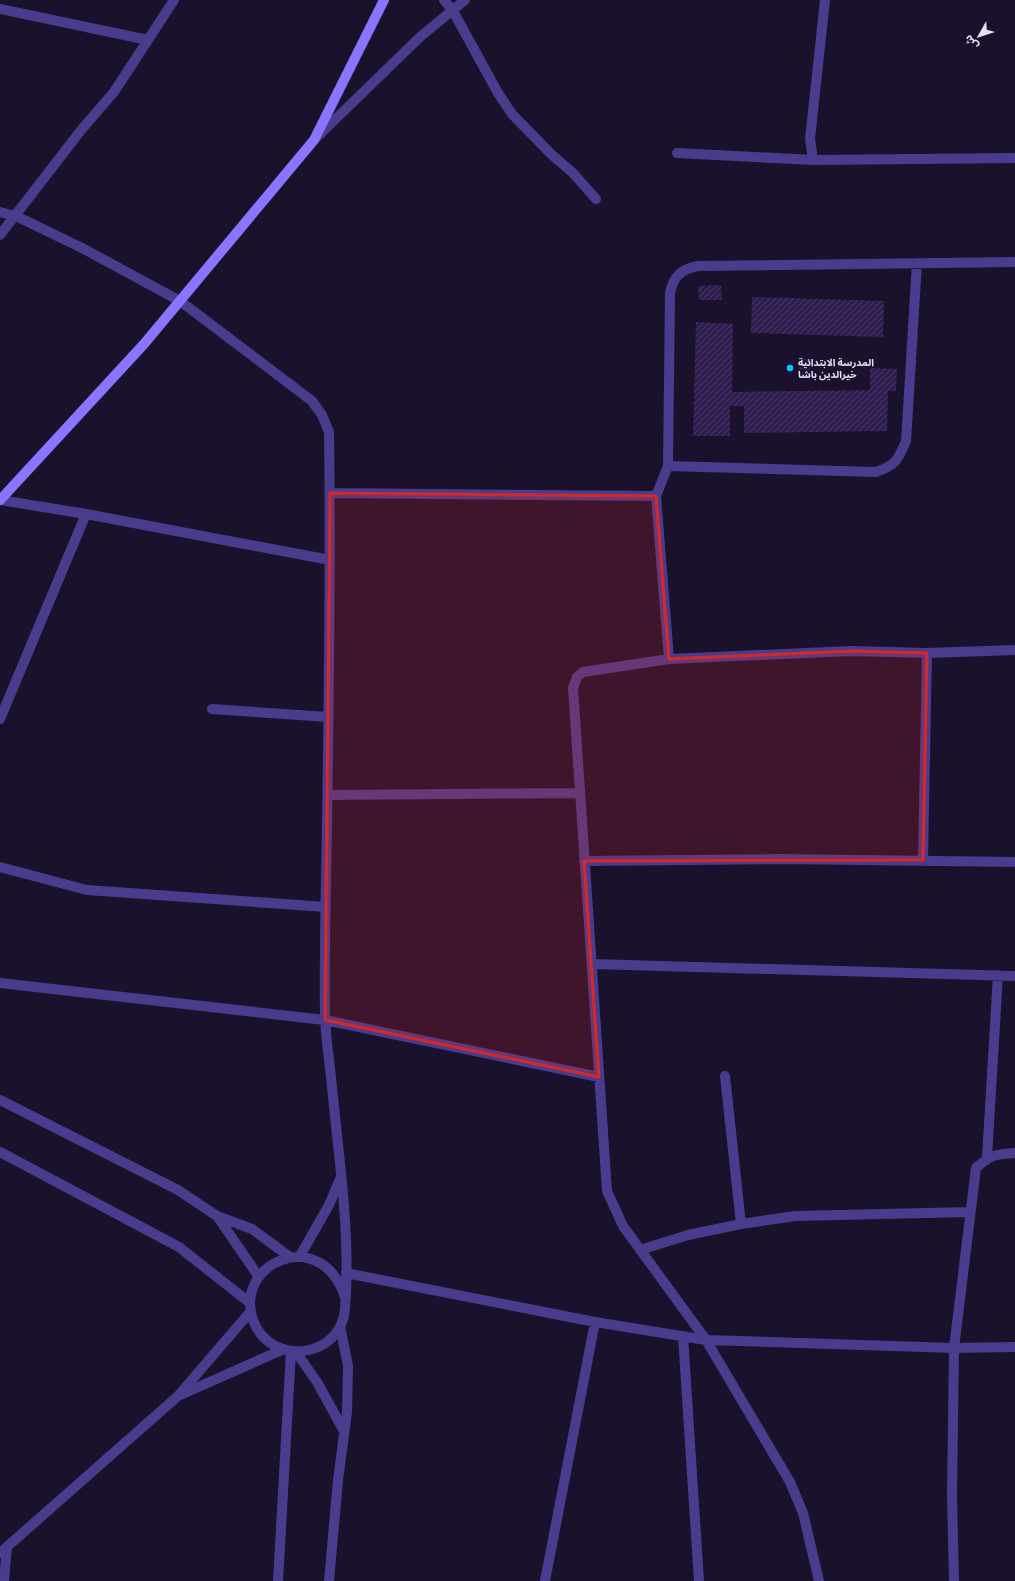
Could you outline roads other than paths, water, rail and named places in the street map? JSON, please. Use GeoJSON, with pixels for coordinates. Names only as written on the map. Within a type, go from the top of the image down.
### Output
{"type":"FeatureCollection","features":[{"type":"Feature","properties":{"kind":"street"},"geometry":{"type":"LineString","coordinates":[[0,235],[82,129],[114,92],[174,0]]}},
{"type":"Feature","properties":{"kind":"street"},"geometry":{"type":"LineString","coordinates":[[314,140],[384,0]]}},
{"type":"Feature","properties":{"kind":"street"},"geometry":{"type":"LineString","coordinates":[[444,0],[453,11],[498,93],[512,114],[551,154],[573,173],[596,199]]}},
{"type":"Feature","properties":{"kind":"street"},"geometry":{"type":"LineString","coordinates":[[0,500],[144,344],[314,140],[420,37],[465,0]]}},
{"type":"Feature","properties":{"kind":"street"},"geometry":{"type":"LineString","coordinates":[[813,160],[810,139],[825,0]]}},
{"type":"Feature","properties":{"kind":"street"},"geometry":{"type":"LineString","coordinates":[[0,9],[148,40]]}},
{"type":"Feature","properties":{"kind":"street"},"geometry":{"type":"LineString","coordinates":[[677,153],[813,160],[1015,158]]}},
{"type":"Feature","properties":{"kind":"street"},"geometry":{"type":"LineString","coordinates":[[0,212],[16,216],[84,249],[180,301],[312,401],[322,415],[329,432],[330,560],[325,1020],[346,1234],[345,1312],[340,1326],[330,1340],[314,1349],[291,1351],[178,1396]]}},
{"type":"Feature","properties":{"kind":"street"},"geometry":{"type":"LineString","coordinates":[[669,659],[656,496],[668,466],[670,293],[675,277],[681,271],[698,266],[1015,262]]}},
{"type":"Feature","properties":{"kind":"street"},"geometry":{"type":"LineString","coordinates":[[668,466],[876,472],[890,467],[898,460],[906,442],[918,263]]}},
{"type":"Feature","properties":{"kind":"street"},"geometry":{"type":"LineString","coordinates":[[330,493],[656,496]]}},
{"type":"Feature","properties":{"kind":"street"},"geometry":{"type":"LineString","coordinates":[[0,500],[86,514],[330,560]]}},
{"type":"Feature","properties":{"kind":"street"},"geometry":{"type":"LineString","coordinates":[[0,719],[86,514]]}},
{"type":"Feature","properties":{"kind":"street"},"geometry":{"type":"LineString","coordinates":[[819,1581],[803,1513],[790,1482],[706,1340],[624,1226],[607,1191],[572,688],[577,677],[583,672],[669,659],[852,651],[927,653],[1015,650]]}},
{"type":"Feature","properties":{"kind":"street"},"geometry":{"type":"LineString","coordinates":[[923,860],[927,653]]}},
{"type":"Feature","properties":{"kind":"street"},"geometry":{"type":"LineString","coordinates":[[212,709],[328,717]]}},
{"type":"Feature","properties":{"kind":"street"},"geometry":{"type":"LineString","coordinates":[[328,795],[580,793]]}},
{"type":"Feature","properties":{"kind":"street"},"geometry":{"type":"LineString","coordinates":[[584,861],[923,860],[1015,862]]}},
{"type":"Feature","properties":{"kind":"street"},"geometry":{"type":"LineString","coordinates":[[0,867],[87,890],[326,907]]}},
{"type":"Feature","properties":{"kind":"street"},"geometry":{"type":"LineString","coordinates":[[592,964],[1015,976]]}},
{"type":"Feature","properties":{"kind":"street"},"geometry":{"type":"LineString","coordinates":[[987,1158],[998,975]]}},
{"type":"Feature","properties":{"kind":"street"},"geometry":{"type":"LineString","coordinates":[[0,983],[325,1020],[599,1077]]}},
{"type":"Feature","properties":{"kind":"street"},"geometry":{"type":"LineString","coordinates":[[725,1076],[741,1224]]}},
{"type":"Feature","properties":{"kind":"street"},"geometry":{"type":"LineString","coordinates":[[0,1100],[178,1190],[217,1216],[252,1229],[295,1257],[316,1260],[330,1269],[340,1281],[345,1297]]}},
{"type":"Feature","properties":{"kind":"street"},"geometry":{"type":"LineString","coordinates":[[0,1152],[179,1246],[251,1307]]}},
{"type":"Feature","properties":{"kind":"street"},"geometry":{"type":"LineString","coordinates":[[954,1581],[952,1495],[954,1348],[976,1168],[987,1158],[999,1154],[1015,1153]]}},
{"type":"Feature","properties":{"kind":"street"},"geometry":{"type":"LineString","coordinates":[[341,1178],[329,1205],[295,1257],[272,1264],[259,1277],[252,1289],[251,1307],[257,1329],[266,1340],[278,1348],[291,1351],[317,1382],[344,1431]]}},
{"type":"Feature","properties":{"kind":"street"},"geometry":{"type":"LineString","coordinates":[[640,1250],[688,1236],[741,1224],[795,1216],[970,1212]]}},
{"type":"Feature","properties":{"kind":"street"},"geometry":{"type":"LineString","coordinates":[[217,1216],[259,1277]]}},
{"type":"Feature","properties":{"kind":"street"},"geometry":{"type":"LineString","coordinates":[[346,1273],[595,1322],[706,1340],[954,1348],[1015,1347]]}},
{"type":"Feature","properties":{"kind":"street"},"geometry":{"type":"LineString","coordinates":[[4,1581],[4,1550],[178,1396],[251,1307]]}},
{"type":"Feature","properties":{"kind":"street"},"geometry":{"type":"LineString","coordinates":[[544,1581],[595,1322]]}},
{"type":"Feature","properties":{"kind":"street"},"geometry":{"type":"LineString","coordinates":[[329,1581],[347,1412],[348,1366],[340,1326]]}},
{"type":"Feature","properties":{"kind":"street"},"geometry":{"type":"LineString","coordinates":[[683,1336],[699,1581]]}},
{"type":"Feature","properties":{"kind":"street"},"geometry":{"type":"LineString","coordinates":[[278,1581],[291,1351]]}},
{"type":"Feature","properties":{"kind":"place","name":"المدرسة الابتدائية خيرالدين باشا"},"geometry":{"type":"Point","coordinates":[790,368]}}]}
